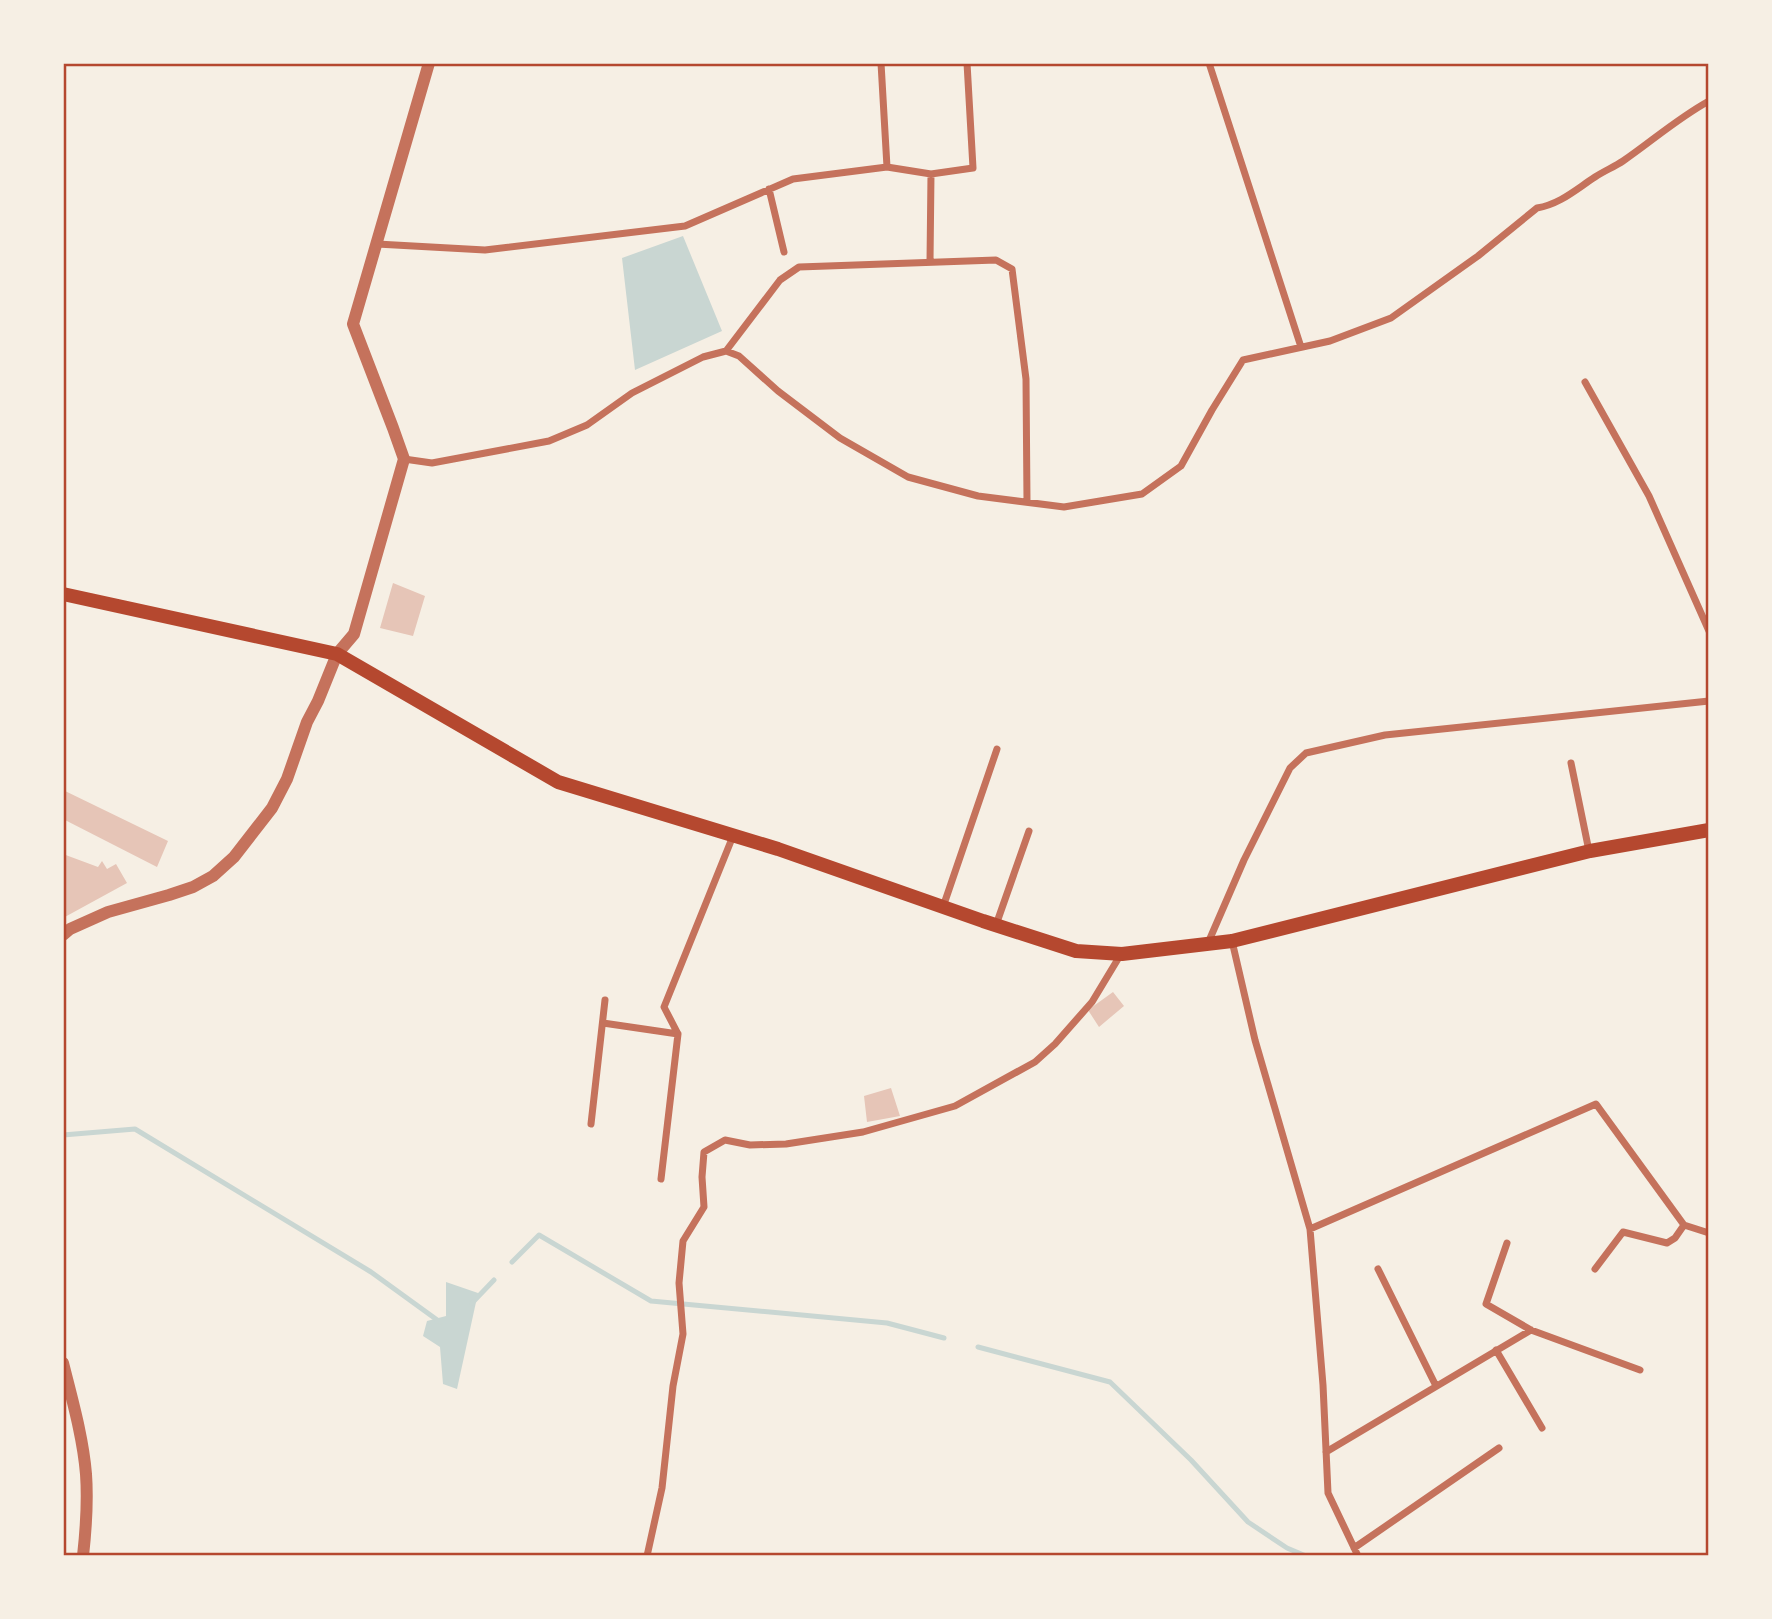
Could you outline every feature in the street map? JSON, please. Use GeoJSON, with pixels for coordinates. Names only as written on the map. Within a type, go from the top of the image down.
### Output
{"type":"FeatureCollection","features":[{"type":"Feature","properties":{"kind":"main road"},"geometry":{"type":"LineString","coordinates":[[63,594],[337,654],[558,782],[778,849],[1076,951],[1122,954],[1232,941],[1590,851],[1709,830]]}},
{"type":"Feature","properties":{"kind":"street"},"geometry":{"type":"LineString","coordinates":[[63,936],[70,929],[108,912],[193,887],[213,876],[234,857],[272,808],[287,779],[307,722],[337,654],[354,634],[404,459],[353,324],[429,63]]}},
{"type":"Feature","properties":{"kind":"street"},"geometry":{"type":"LineString","coordinates":[[881,63],[887,167]]}},
{"type":"Feature","properties":{"kind":"street"},"geometry":{"type":"LineString","coordinates":[[377,244],[485,250],[685,226],[793,179],[887,167],[931,174],[973,168],[967,63]]}},
{"type":"Feature","properties":{"kind":"street"},"geometry":{"type":"LineString","coordinates":[[1209,63],[1301,347]]}},
{"type":"Feature","properties":{"kind":"street"},"geometry":{"type":"LineString","coordinates":[[404,459],[432,463],[550,441],[587,425],[632,393],[703,356],[726,351],[738,356],[778,391],[840,438],[908,477],[978,496],[1064,507],[1142,494],[1181,466],[1243,360],[1330,341],[1391,318],[1478,256],[1537,208],[1549,206],[1572,194],[1709,100]]}},
{"type":"Feature","properties":{"kind":"street"},"geometry":{"type":"LineString","coordinates":[[930,262],[931,174]]}},
{"type":"Feature","properties":{"kind":"street"},"geometry":{"type":"LineString","coordinates":[[769,189],[784,251]]}},
{"type":"Feature","properties":{"kind":"street"},"geometry":{"type":"LineString","coordinates":[[726,351],[780,280],[799,267],[996,260],[1012,270],[1026,379],[1027,502]]}},
{"type":"Feature","properties":{"kind":"street"},"geometry":{"type":"LineString","coordinates":[[1585,382],[1649,496],[1709,631]]}},
{"type":"Feature","properties":{"kind":"street"},"geometry":{"type":"LineString","coordinates":[[1207,944],[1244,860],[1290,768],[1306,753],[1385,735],[1709,701]]}},
{"type":"Feature","properties":{"kind":"street"},"geometry":{"type":"LineString","coordinates":[[943,907],[997,749]]}},
{"type":"Feature","properties":{"kind":"street"},"geometry":{"type":"LineString","coordinates":[[1571,763],[1590,851]]}},
{"type":"Feature","properties":{"kind":"street"},"geometry":{"type":"LineString","coordinates":[[996,925],[1029,831]]}},
{"type":"Feature","properties":{"kind":"street"},"geometry":{"type":"LineString","coordinates":[[661,1179],[678,1034],[664,1007],[733,835]]}},
{"type":"Feature","properties":{"kind":"street"},"geometry":{"type":"LineString","coordinates":[[1232,941],[1255,1040],[1310,1228],[1323,1385],[1328,1493],[1356,1552],[1499,1448]]}},
{"type":"Feature","properties":{"kind":"street"},"geometry":{"type":"LineString","coordinates":[[647,1556],[662,1488],[673,1386],[683,1334],[679,1283],[683,1241],[704,1207],[704,1152],[724,1140],[750,1145],[786,1143],[863,1132],[955,1106],[1035,1062],[1055,1044],[1093,1002],[1122,954]]}},
{"type":"Feature","properties":{"kind":"street"},"geometry":{"type":"LineString","coordinates":[[591,1124],[605,1000]]}},
{"type":"Feature","properties":{"kind":"street"},"geometry":{"type":"LineString","coordinates":[[603,1023],[678,1034]]}},
{"type":"Feature","properties":{"kind":"street"},"geometry":{"type":"LineString","coordinates":[[1310,1228],[1596,1104],[1684,1225],[1709,1233]]}},
{"type":"Feature","properties":{"kind":"street"},"geometry":{"type":"LineString","coordinates":[[1595,1269],[1623,1232],[1667,1242],[1675,1238],[1684,1225]]}},
{"type":"Feature","properties":{"kind":"street"},"geometry":{"type":"LineString","coordinates":[[1507,1243],[1486,1304],[1531,1330],[1640,1370]]}},
{"type":"Feature","properties":{"kind":"street"},"geometry":{"type":"LineString","coordinates":[[1378,1269],[1436,1386]]}},
{"type":"Feature","properties":{"kind":"street"},"geometry":{"type":"LineString","coordinates":[[1326,1452],[1531,1330]]}},
{"type":"Feature","properties":{"kind":"street"},"geometry":{"type":"LineString","coordinates":[[1496,1350],[1542,1428]]}},
{"type":"Feature","properties":{"kind":"street"},"geometry":{"type":"LineString","coordinates":[[63,1363],[75,1410],[86,1475],[83,1556]]}},
{"type":"Feature","properties":{"kind":"shaded area"},"geometry":{"type":"Polygon","coordinates":[[[683,236],[722,331],[635,370],[622,258],[683,236]]]}},
{"type":"Feature","properties":{"kind":"shaded area"},"geometry":{"type":"Polygon","coordinates":[[[446,1282],[478,1293],[457,1389],[443,1384],[440,1347],[423,1336],[427,1321],[446,1316],[446,1282]]]}},
{"type":"Feature","properties":{"kind":"building"},"geometry":{"type":"Polygon","coordinates":[[[393,583],[425,596],[413,636],[380,628],[393,583]]]}},
{"type":"Feature","properties":{"kind":"building"},"geometry":{"type":"Polygon","coordinates":[[[63,790],[168,841],[157,867],[63,819],[63,790]]]}},
{"type":"Feature","properties":{"kind":"building"},"geometry":{"type":"Polygon","coordinates":[[[63,854],[98,867],[102,861],[107,869],[116,864],[127,883],[63,918],[63,854]]]}},
{"type":"Feature","properties":{"kind":"building"},"geometry":{"type":"Polygon","coordinates":[[[1113,992],[1124,1006],[1099,1027],[1088,1010],[1113,992]]]}},
{"type":"Feature","properties":{"kind":"building"},"geometry":{"type":"Polygon","coordinates":[[[891,1088],[900,1116],[867,1122],[864,1096],[891,1088]]]}},
{"type":"Feature","properties":{"kind":"waterway"},"geometry":{"type":"LineString","coordinates":[[63,1135],[135,1129],[371,1272],[440,1322]]}},
{"type":"Feature","properties":{"kind":"waterway"},"geometry":{"type":"LineString","coordinates":[[512,1262],[539,1235],[651,1301],[887,1323],[944,1338]]}},
{"type":"Feature","properties":{"kind":"waterway"},"geometry":{"type":"LineString","coordinates":[[472,1303],[494,1280]]}},
{"type":"Feature","properties":{"kind":"waterway"},"geometry":{"type":"LineString","coordinates":[[978,1347],[1110,1382],[1191,1460],[1248,1522],[1287,1548],[1306,1556]]}}]}
